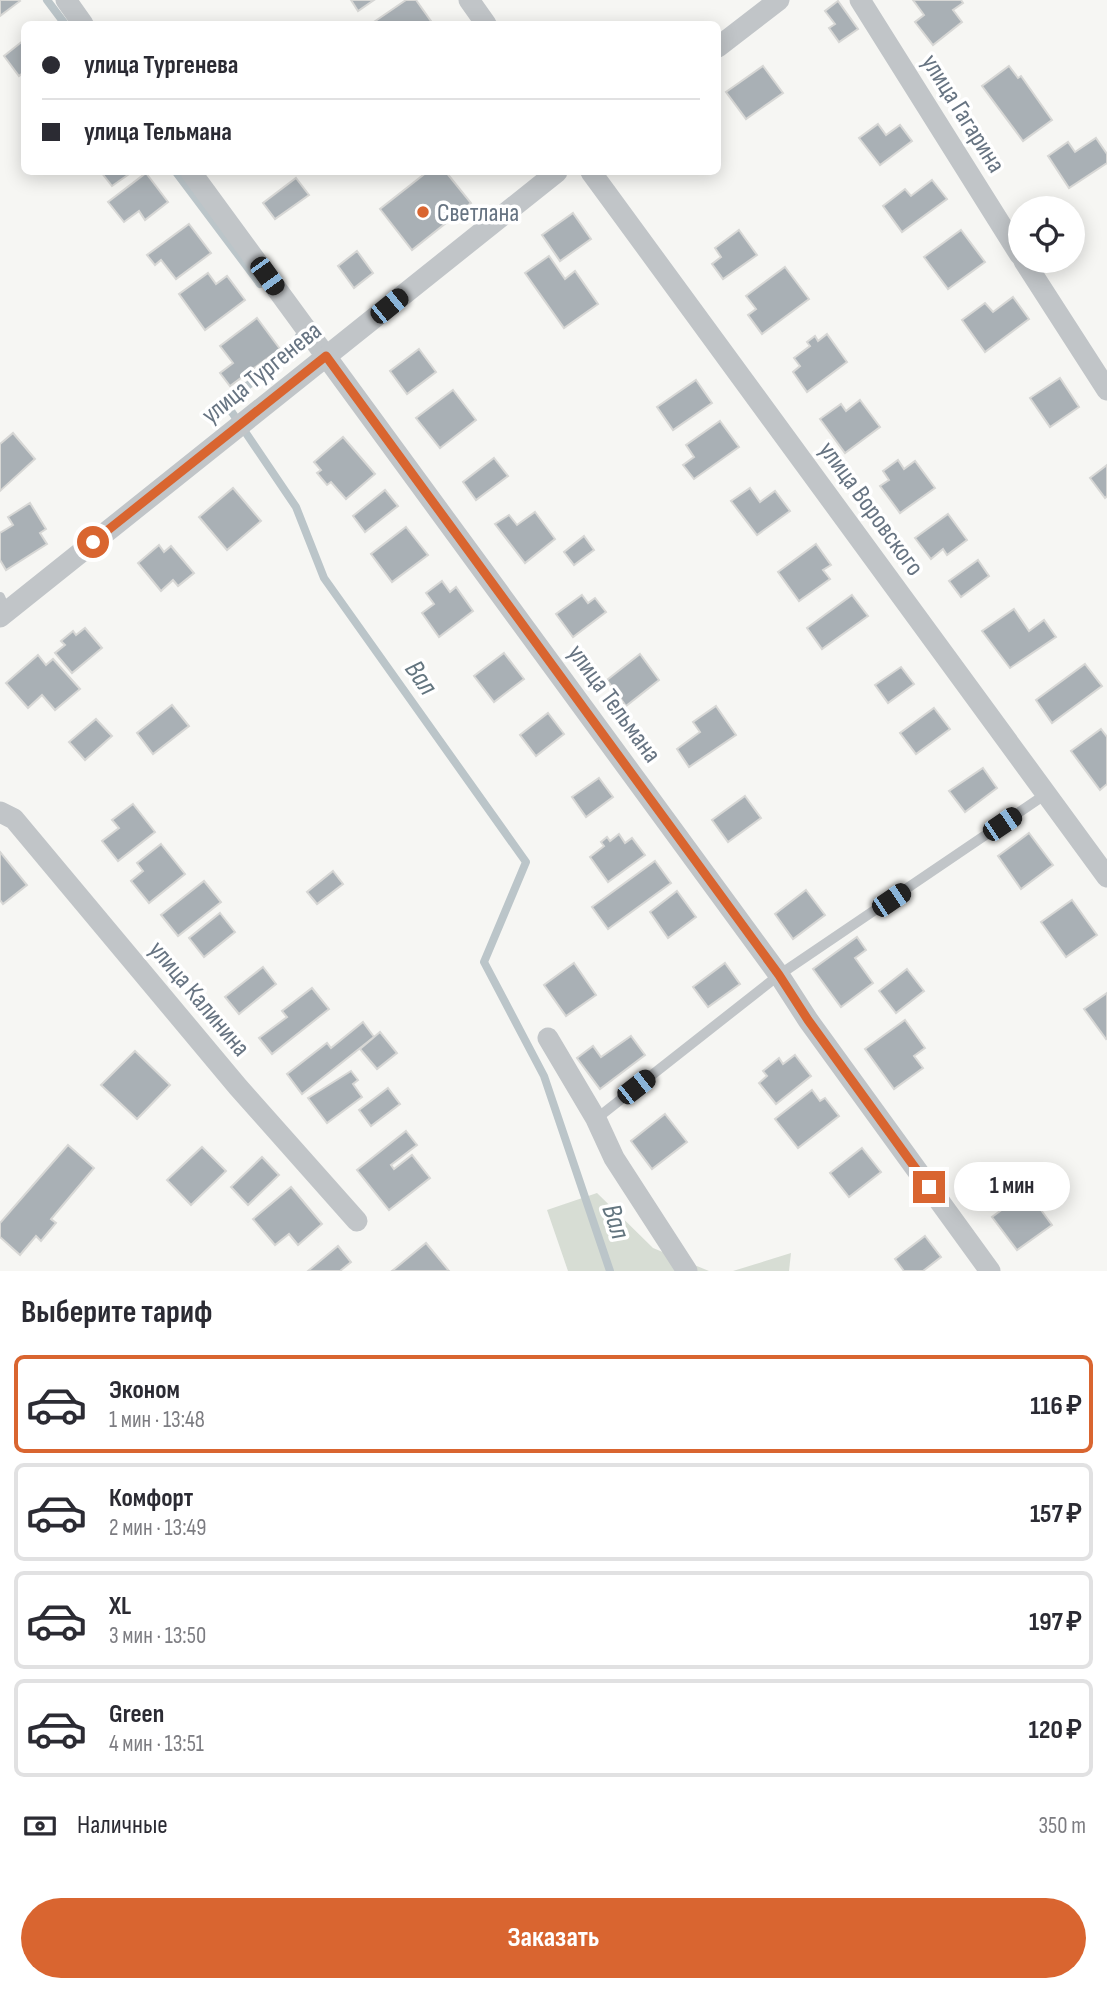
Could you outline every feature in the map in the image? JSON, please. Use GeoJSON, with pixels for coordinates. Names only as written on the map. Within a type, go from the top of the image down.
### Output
{"type":"FeatureCollection","features":[{"type":"Feature","properties":{"kind":"street"},"geometry":{"type":"LineString","coordinates":[[66,0],[81,21]]}},
{"type":"Feature","properties":{"kind":"street"},"geometry":{"type":"LineString","coordinates":[[469,0],[484,21]]}},
{"type":"Feature","properties":{"kind":"street"},"geometry":{"type":"LineString","coordinates":[[721,45],[779,0]]}},
{"type":"Feature","properties":{"kind":"street","name":"улица Гагарина"},"geometry":{"type":"LineString","coordinates":[[860,0],[1008,236]]}},
{"type":"Feature","properties":{"kind":"street","name":"улица Тельмана"},"geometry":{"type":"LineString","coordinates":[[193,175],[779,975],[808,1020],[990,1271]]}},
{"type":"Feature","properties":{"kind":"street","name":"улица Тургенева"},"geometry":{"type":"LineString","coordinates":[[2,608],[553,175]]}},
{"type":"Feature","properties":{"kind":"street","name":"улица Воровского"},"geometry":{"type":"LineString","coordinates":[[593,175],[1107,877]]}},
{"type":"Feature","properties":{"kind":"street"},"geometry":{"type":"LineString","coordinates":[[1032,273],[1107,390]]}},
{"type":"Feature","properties":{"kind":"street","name":"улица Калинина"},"geometry":{"type":"LineString","coordinates":[[0,812],[14,819],[238,1087],[357,1221]]}},
{"type":"Feature","properties":{"kind":"street"},"geometry":{"type":"LineString","coordinates":[[548,1038],[596,1119],[614,1158],[687,1271]]}},
{"type":"Feature","properties":{"kind":"lane"},"geometry":{"type":"LineString","coordinates":[[596,1119],[779,975],[1046,794]]}},
{"type":"Feature","properties":{"kind":"shaded area"},"geometry":{"type":"Polygon","coordinates":[[[597,1193],[653,1248],[709,1271],[568,1271],[547,1210],[597,1193]]]}},
{"type":"Feature","properties":{"kind":"shaded area"},"geometry":{"type":"Polygon","coordinates":[[[791,1253],[789,1271],[733,1271],[791,1253]]]}},
{"type":"Feature","properties":{"kind":"building"},"geometry":{"type":"Polygon","coordinates":[[[0,0],[19,0],[20,1],[0,16],[0,0]]]}},
{"type":"Feature","properties":{"kind":"building"},"geometry":{"type":"Polygon","coordinates":[[[351,0],[374,0],[358,11],[351,0]]]}},
{"type":"Feature","properties":{"kind":"building"},"geometry":{"type":"Polygon","coordinates":[[[406,0],[416,0],[431,21],[375,21],[406,0]]]}},
{"type":"Feature","properties":{"kind":"building"},"geometry":{"type":"Polygon","coordinates":[[[913,0],[961,0],[963,3],[953,10],[962,22],[933,45],[915,22],[924,15],[913,0]]]}},
{"type":"Feature","properties":{"kind":"building"},"geometry":{"type":"Polygon","coordinates":[[[838,1],[858,29],[839,42],[829,28],[835,24],[825,11],[838,1]]]}},
{"type":"Feature","properties":{"kind":"building"},"geometry":{"type":"Polygon","coordinates":[[[21,42],[21,74],[19,76],[4,56],[21,42]]]}},
{"type":"Feature","properties":{"kind":"building"},"geometry":{"type":"Polygon","coordinates":[[[763,66],[783,93],[746,119],[726,92],[763,66]]]}},
{"type":"Feature","properties":{"kind":"building"},"geometry":{"type":"Polygon","coordinates":[[[1009,66],[1018,78],[1021,76],[1052,120],[1023,141],[982,86],[1009,66]]]}},
{"type":"Feature","properties":{"kind":"building"},"geometry":{"type":"Polygon","coordinates":[[[878,124],[886,135],[900,125],[912,141],[880,165],[859,138],[878,124]]]}},
{"type":"Feature","properties":{"kind":"building"},"geometry":{"type":"Polygon","coordinates":[[[1096,138],[1107,154],[1107,163],[1069,188],[1048,156],[1068,142],[1075,152],[1096,138]]]}},
{"type":"Feature","properties":{"kind":"building"},"geometry":{"type":"Polygon","coordinates":[[[103,175],[128,175],[112,186],[103,175]]]}},
{"type":"Feature","properties":{"kind":"building"},"geometry":{"type":"Polygon","coordinates":[[[143,175],[148,175],[168,202],[145,220],[139,211],[124,222],[108,202],[143,175]]]}},
{"type":"Feature","properties":{"kind":"building"},"geometry":{"type":"Polygon","coordinates":[[[423,175],[448,175],[471,203],[412,250],[380,209],[423,175]]]}},
{"type":"Feature","properties":{"kind":"building"},"geometry":{"type":"Polygon","coordinates":[[[296,178],[309,195],[275,219],[263,203],[296,178]]]}},
{"type":"Feature","properties":{"kind":"building"},"geometry":{"type":"Polygon","coordinates":[[[932,180],[947,199],[902,232],[883,206],[905,189],[911,196],[932,180]]]}},
{"type":"Feature","properties":{"kind":"building"},"geometry":{"type":"Polygon","coordinates":[[[573,213],[591,239],[560,261],[542,235],[573,213]]]}},
{"type":"Feature","properties":{"kind":"building"},"geometry":{"type":"Polygon","coordinates":[[[189,224],[211,253],[176,279],[161,260],[155,265],[147,255],[189,224]]]}},
{"type":"Feature","properties":{"kind":"building"},"geometry":{"type":"Polygon","coordinates":[[[739,230],[757,255],[723,279],[712,264],[721,257],[715,248],[739,230]]]}},
{"type":"Feature","properties":{"kind":"building"},"geometry":{"type":"Polygon","coordinates":[[[961,230],[985,262],[948,289],[924,257],[961,230]]]}},
{"type":"Feature","properties":{"kind":"building"},"geometry":{"type":"Polygon","coordinates":[[[357,251],[373,273],[354,288],[338,266],[357,251]]]}},
{"type":"Feature","properties":{"kind":"building"},"geometry":{"type":"Polygon","coordinates":[[[549,256],[565,279],[575,271],[598,304],[564,328],[525,273],[549,256]]]}},
{"type":"Feature","properties":{"kind":"building"},"geometry":{"type":"Polygon","coordinates":[[[785,267],[809,299],[762,334],[748,315],[756,309],[746,296],[785,267]]]}},
{"type":"Feature","properties":{"kind":"building"},"geometry":{"type":"Polygon","coordinates":[[[208,273],[216,284],[227,276],[245,300],[205,330],[179,294],[208,273]]]}},
{"type":"Feature","properties":{"kind":"building"},"geometry":{"type":"Polygon","coordinates":[[[1013,297],[1029,319],[985,352],[962,320],[985,303],[993,312],[1013,297]]]}},
{"type":"Feature","properties":{"kind":"building"},"geometry":{"type":"Polygon","coordinates":[[[257,318],[280,349],[230,386],[220,373],[233,363],[220,346],[257,318]]]}},
{"type":"Feature","properties":{"kind":"building"},"geometry":{"type":"Polygon","coordinates":[[[827,334],[847,362],[807,392],[793,372],[800,366],[794,358],[810,346],[807,342],[815,336],[818,341],[827,334]]]}},
{"type":"Feature","properties":{"kind":"building"},"geometry":{"type":"Polygon","coordinates":[[[419,349],[436,372],[407,394],[390,371],[419,349]]]}},
{"type":"Feature","properties":{"kind":"building"},"geometry":{"type":"Polygon","coordinates":[[[1060,378],[1079,407],[1050,427],[1030,398],[1060,378]]]}},
{"type":"Feature","properties":{"kind":"building"},"geometry":{"type":"Polygon","coordinates":[[[696,380],[712,403],[673,430],[657,407],[696,380]]]}},
{"type":"Feature","properties":{"kind":"building"},"geometry":{"type":"Polygon","coordinates":[[[453,390],[476,420],[440,448],[416,418],[453,390]]]}},
{"type":"Feature","properties":{"kind":"building"},"geometry":{"type":"Polygon","coordinates":[[[860,400],[880,427],[845,453],[820,419],[841,404],[846,411],[860,400]]]}},
{"type":"Feature","properties":{"kind":"building"},"geometry":{"type":"Polygon","coordinates":[[[720,421],[739,447],[694,479],[683,465],[694,457],[686,445],[720,421]]]}},
{"type":"Feature","properties":{"kind":"building"},"geometry":{"type":"Polygon","coordinates":[[[13,433],[35,459],[0,491],[0,444],[13,433]]]}},
{"type":"Feature","properties":{"kind":"building"},"geometry":{"type":"Polygon","coordinates":[[[343,437],[375,474],[346,499],[331,482],[327,485],[317,473],[321,470],[314,462],[343,437]]]}},
{"type":"Feature","properties":{"kind":"building"},"geometry":{"type":"Polygon","coordinates":[[[494,458],[508,476],[476,500],[463,482],[494,458]]]}},
{"type":"Feature","properties":{"kind":"building"},"geometry":{"type":"Polygon","coordinates":[[[898,460],[904,469],[915,461],[935,488],[900,513],[880,486],[889,480],[883,471],[898,460]]]}},
{"type":"Feature","properties":{"kind":"building"},"geometry":{"type":"Polygon","coordinates":[[[1107,465],[1107,496],[1105,498],[1090,478],[1107,465]]]}},
{"type":"Feature","properties":{"kind":"building"},"geometry":{"type":"Polygon","coordinates":[[[233,488],[261,521],[227,550],[199,517],[233,488]]]}},
{"type":"Feature","properties":{"kind":"building"},"geometry":{"type":"Polygon","coordinates":[[[750,488],[760,502],[775,491],[790,511],[757,535],[731,501],[750,488]]]}},
{"type":"Feature","properties":{"kind":"building"},"geometry":{"type":"Polygon","coordinates":[[[385,490],[398,506],[365,532],[353,516],[385,490]]]}},
{"type":"Feature","properties":{"kind":"building"},"geometry":{"type":"Polygon","coordinates":[[[30,503],[46,529],[40,533],[47,544],[6,570],[0,560],[0,533],[13,525],[8,517],[30,503]]]}},
{"type":"Feature","properties":{"kind":"building"},"geometry":{"type":"Polygon","coordinates":[[[535,512],[555,539],[525,563],[495,524],[509,515],[517,525],[535,512]]]}},
{"type":"Feature","properties":{"kind":"building"},"geometry":{"type":"Polygon","coordinates":[[[948,514],[967,540],[947,555],[943,549],[931,559],[915,538],[948,514]]]}},
{"type":"Feature","properties":{"kind":"building"},"geometry":{"type":"Polygon","coordinates":[[[406,527],[428,555],[392,582],[371,554],[406,527]]]}},
{"type":"Feature","properties":{"kind":"building"},"geometry":{"type":"Polygon","coordinates":[[[584,536],[594,550],[574,565],[564,552],[584,536]]]}},
{"type":"Feature","properties":{"kind":"building"},"geometry":{"type":"Polygon","coordinates":[[[816,544],[831,565],[823,570],[830,579],[799,601],[778,572],[816,544]]]}},
{"type":"Feature","properties":{"kind":"building"},"geometry":{"type":"Polygon","coordinates":[[[159,545],[164,552],[171,546],[194,573],[178,586],[173,580],[161,591],[138,563],[159,545]]]}},
{"type":"Feature","properties":{"kind":"building"},"geometry":{"type":"Polygon","coordinates":[[[978,560],[989,576],[961,597],[949,581],[978,560]]]}},
{"type":"Feature","properties":{"kind":"building"},"geometry":{"type":"Polygon","coordinates":[[[442,581],[450,592],[456,587],[473,611],[439,637],[422,613],[434,604],[426,593],[442,581]]]}},
{"type":"Feature","properties":{"kind":"building"},"geometry":{"type":"Polygon","coordinates":[[[582,595],[588,603],[595,598],[606,612],[573,637],[556,614],[582,595]]]}},
{"type":"Feature","properties":{"kind":"building"},"geometry":{"type":"Polygon","coordinates":[[[852,595],[868,616],[822,649],[807,628],[852,595]]]}},
{"type":"Feature","properties":{"kind":"building"},"geometry":{"type":"Polygon","coordinates":[[[1014,609],[1029,631],[1044,620],[1056,637],[1010,668],[982,631],[1014,609]]]}},
{"type":"Feature","properties":{"kind":"building"},"geometry":{"type":"Polygon","coordinates":[[[85,628],[102,648],[72,673],[55,653],[65,645],[61,641],[73,631],[76,635],[85,628]]]}},
{"type":"Feature","properties":{"kind":"building"},"geometry":{"type":"Polygon","coordinates":[[[504,653],[524,679],[494,702],[474,676],[504,653]]]}},
{"type":"Feature","properties":{"kind":"building"},"geometry":{"type":"Polygon","coordinates":[[[640,654],[659,680],[626,706],[607,680],[640,654]]]}},
{"type":"Feature","properties":{"kind":"building"},"geometry":{"type":"Polygon","coordinates":[[[38,655],[46,665],[53,659],[80,689],[55,710],[42,695],[28,708],[6,683],[38,655]]]}},
{"type":"Feature","properties":{"kind":"building"},"geometry":{"type":"Polygon","coordinates":[[[1085,664],[1102,686],[1052,723],[1036,700],[1085,664]]]}},
{"type":"Feature","properties":{"kind":"building"},"geometry":{"type":"Polygon","coordinates":[[[901,667],[914,684],[888,703],[875,685],[901,667]]]}},
{"type":"Feature","properties":{"kind":"building"},"geometry":{"type":"Polygon","coordinates":[[[172,705],[189,726],[153,754],[137,733],[172,705]]]}},
{"type":"Feature","properties":{"kind":"building"},"geometry":{"type":"Polygon","coordinates":[[[716,706],[736,735],[689,767],[677,749],[700,732],[693,722],[716,706]]]}},
{"type":"Feature","properties":{"kind":"building"},"geometry":{"type":"Polygon","coordinates":[[[934,708],[950,729],[916,754],[900,733],[934,708]]]}},
{"type":"Feature","properties":{"kind":"building"},"geometry":{"type":"Polygon","coordinates":[[[548,713],[564,734],[536,756],[520,735],[548,713]]]}},
{"type":"Feature","properties":{"kind":"building"},"geometry":{"type":"Polygon","coordinates":[[[96,719],[112,736],[85,760],[69,742],[96,719]]]}},
{"type":"Feature","properties":{"kind":"building"},"geometry":{"type":"Polygon","coordinates":[[[1101,729],[1107,737],[1107,784],[1100,790],[1071,751],[1101,729]]]}},
{"type":"Feature","properties":{"kind":"building"},"geometry":{"type":"Polygon","coordinates":[[[983,768],[997,788],[965,812],[949,791],[983,768]]]}},
{"type":"Feature","properties":{"kind":"building"},"geometry":{"type":"Polygon","coordinates":[[[599,778],[613,797],[586,817],[572,797],[599,778]]]}},
{"type":"Feature","properties":{"kind":"building"},"geometry":{"type":"Polygon","coordinates":[[[745,796],[761,818],[728,842],[712,820],[745,796]]]}},
{"type":"Feature","properties":{"kind":"building"},"geometry":{"type":"Polygon","coordinates":[[[133,804],[155,832],[118,861],[102,841],[119,828],[112,820],[133,804]]]}},
{"type":"Feature","properties":{"kind":"building"},"geometry":{"type":"Polygon","coordinates":[[[1029,833],[1053,865],[1021,889],[998,856],[1029,833]]]}},
{"type":"Feature","properties":{"kind":"building"},"geometry":{"type":"Polygon","coordinates":[[[619,834],[625,843],[632,838],[645,855],[608,882],[590,857],[604,846],[601,842],[607,837],[610,841],[619,834]]]}},
{"type":"Feature","properties":{"kind":"building"},"geometry":{"type":"Polygon","coordinates":[[[161,844],[185,874],[149,903],[131,881],[143,871],[137,863],[161,844]]]}},
{"type":"Feature","properties":{"kind":"building"},"geometry":{"type":"Polygon","coordinates":[[[0,852],[27,885],[3,904],[0,900],[0,852]]]}},
{"type":"Feature","properties":{"kind":"building"},"geometry":{"type":"Polygon","coordinates":[[[655,861],[671,883],[608,929],[592,907],[655,861]]]}},
{"type":"Feature","properties":{"kind":"building"},"geometry":{"type":"Polygon","coordinates":[[[333,871],[343,884],[317,904],[307,892],[333,871]]]}},
{"type":"Feature","properties":{"kind":"building"},"geometry":{"type":"Polygon","coordinates":[[[204,881],[221,902],[178,936],[161,915],[204,881]]]}},
{"type":"Feature","properties":{"kind":"building"},"geometry":{"type":"Polygon","coordinates":[[[806,890],[825,915],[793,939],[775,914],[806,890]]]}},
{"type":"Feature","properties":{"kind":"building"},"geometry":{"type":"Polygon","coordinates":[[[677,891],[696,917],[668,938],[650,912],[677,891]]]}},
{"type":"Feature","properties":{"kind":"building"},"geometry":{"type":"Polygon","coordinates":[[[1072,900],[1097,935],[1066,957],[1041,922],[1072,900]]]}},
{"type":"Feature","properties":{"kind":"building"},"geometry":{"type":"Polygon","coordinates":[[[220,913],[235,932],[204,957],[189,938],[220,913]]]}},
{"type":"Feature","properties":{"kind":"building"},"geometry":{"type":"Polygon","coordinates":[[[857,937],[866,950],[855,958],[873,983],[841,1007],[813,969],[857,937]]]}},
{"type":"Feature","properties":{"kind":"building"},"geometry":{"type":"Polygon","coordinates":[[[574,963],[596,995],[566,1016],[544,985],[574,963]]]}},
{"type":"Feature","properties":{"kind":"building"},"geometry":{"type":"Polygon","coordinates":[[[725,963],[740,984],[708,1007],[693,987],[725,963]]]}},
{"type":"Feature","properties":{"kind":"building"},"geometry":{"type":"Polygon","coordinates":[[[263,967],[276,984],[239,1014],[225,997],[263,967]]]}},
{"type":"Feature","properties":{"kind":"building"},"geometry":{"type":"Polygon","coordinates":[[[907,969],[924,991],[896,1013],[879,991],[907,969]]]}},
{"type":"Feature","properties":{"kind":"building"},"geometry":{"type":"Polygon","coordinates":[[[312,988],[329,1009],[272,1054],[259,1038],[287,1017],[282,1011],[312,988]]]}},
{"type":"Feature","properties":{"kind":"building"},"geometry":{"type":"Polygon","coordinates":[[[1107,993],[1107,1038],[1106,1039],[1084,1009],[1107,993]]]}},
{"type":"Feature","properties":{"kind":"building"},"geometry":{"type":"Polygon","coordinates":[[[905,1020],[925,1048],[914,1056],[923,1068],[894,1089],[865,1049],[905,1020]]]}},
{"type":"Feature","properties":{"kind":"building"},"geometry":{"type":"Polygon","coordinates":[[[363,1022],[374,1037],[302,1094],[287,1074],[327,1043],[331,1048],[363,1022]]]}},
{"type":"Feature","properties":{"kind":"building"},"geometry":{"type":"Polygon","coordinates":[[[380,1032],[397,1053],[377,1069],[360,1049],[380,1032]]]}},
{"type":"Feature","properties":{"kind":"building"},"geometry":{"type":"Polygon","coordinates":[[[631,1036],[645,1055],[600,1089],[577,1058],[593,1046],[601,1057],[631,1036]]]}},
{"type":"Feature","properties":{"kind":"building"},"geometry":{"type":"Polygon","coordinates":[[[135,1051],[170,1085],[137,1119],[101,1085],[135,1051]]]}},
{"type":"Feature","properties":{"kind":"building"},"geometry":{"type":"Polygon","coordinates":[[[795,1055],[811,1076],[776,1104],[759,1083],[767,1076],[763,1071],[779,1058],[783,1064],[795,1055]]]}},
{"type":"Feature","properties":{"kind":"building"},"geometry":{"type":"Polygon","coordinates":[[[351,1071],[358,1080],[353,1084],[362,1097],[327,1123],[308,1098],[351,1071]]]}},
{"type":"Feature","properties":{"kind":"building"},"geometry":{"type":"Polygon","coordinates":[[[388,1088],[400,1104],[371,1126],[359,1110],[388,1088]]]}},
{"type":"Feature","properties":{"kind":"building"},"geometry":{"type":"Polygon","coordinates":[[[812,1090],[820,1101],[825,1098],[839,1116],[798,1148],[775,1119],[812,1090]]]}},
{"type":"Feature","properties":{"kind":"building"},"geometry":{"type":"Polygon","coordinates":[[[665,1114],[687,1142],[652,1169],[631,1141],[665,1114]]]}},
{"type":"Feature","properties":{"kind":"building"},"geometry":{"type":"Polygon","coordinates":[[[406,1131],[417,1145],[391,1165],[394,1169],[412,1155],[430,1178],[389,1210],[357,1170],[406,1131]]]}},
{"type":"Feature","properties":{"kind":"building"},"geometry":{"type":"Polygon","coordinates":[[[68,1145],[94,1168],[51,1219],[56,1223],[41,1241],[36,1236],[20,1255],[0,1237],[0,1223],[68,1145]]]}},
{"type":"Feature","properties":{"kind":"building"},"geometry":{"type":"Polygon","coordinates":[[[202,1147],[226,1171],[191,1205],[167,1180],[202,1147]]]}},
{"type":"Feature","properties":{"kind":"building"},"geometry":{"type":"Polygon","coordinates":[[[862,1148],[881,1172],[849,1197],[830,1173],[862,1148]]]}},
{"type":"Feature","properties":{"kind":"building"},"geometry":{"type":"Polygon","coordinates":[[[262,1157],[279,1175],[248,1205],[231,1187],[262,1157]]]}},
{"type":"Feature","properties":{"kind":"building"},"geometry":{"type":"Polygon","coordinates":[[[291,1187],[322,1224],[298,1245],[289,1234],[275,1245],[253,1219],[291,1187]]]}},
{"type":"Feature","properties":{"kind":"building"},"geometry":{"type":"Polygon","coordinates":[[[1027,1191],[1052,1225],[1017,1250],[992,1217],[1027,1191]]]}},
{"type":"Feature","properties":{"kind":"building"},"geometry":{"type":"Polygon","coordinates":[[[925,1236],[941,1257],[923,1271],[904,1271],[895,1259],[925,1236]]]}},
{"type":"Feature","properties":{"kind":"building"},"geometry":{"type":"Polygon","coordinates":[[[426,1243],[449,1271],[392,1271],[426,1243]]]}},
{"type":"Feature","properties":{"kind":"building"},"geometry":{"type":"Polygon","coordinates":[[[338,1246],[351,1262],[340,1271],[308,1271],[338,1246]]]}},
{"type":"Feature","properties":{"kind":"waterway","name":"Вал"},"geometry":{"type":"LineString","coordinates":[[47,0],[63,21]]}},
{"type":"Feature","properties":{"kind":"waterway","name":"Вал"},"geometry":{"type":"LineString","coordinates":[[178,175],[260,284]]}},
{"type":"Feature","properties":{"kind":"waterway","name":"Вал"},"geometry":{"type":"LineString","coordinates":[[299,336],[305,344],[225,402],[296,507],[324,578],[526,862],[484,962],[544,1076],[610,1271]]}},
{"type":"Feature","properties":{"kind":"place","name":"Светлана"},"geometry":{"type":"Point","coordinates":[423,212]}},
{"type":"Feature","properties":{"kind":"route"},"geometry":{"type":"LineString","coordinates":[[93,542],[326,356],[779,975],[808,1020],[929,1187]]}}]}
